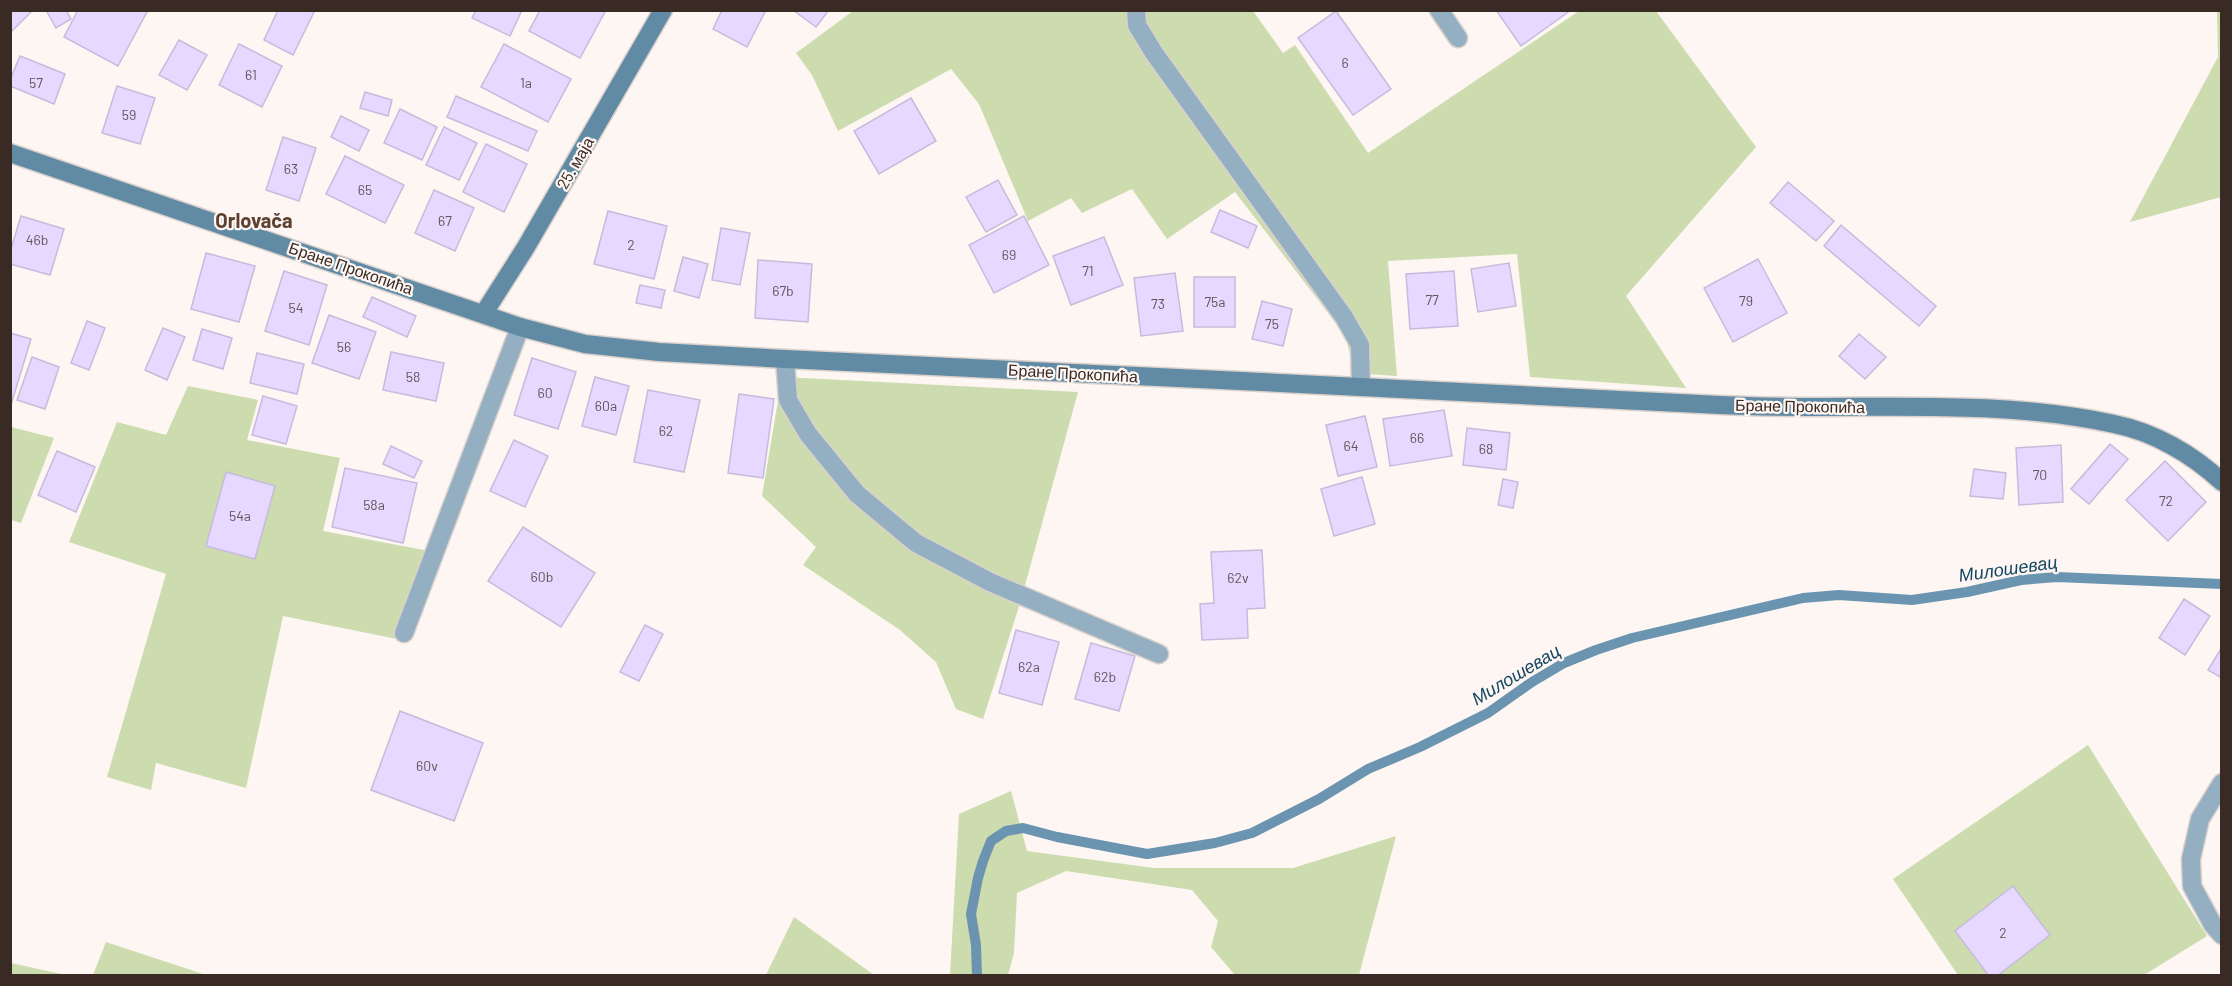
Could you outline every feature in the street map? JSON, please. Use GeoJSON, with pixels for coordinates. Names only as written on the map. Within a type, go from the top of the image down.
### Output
{"type":"FeatureCollection","features":[{"type":"Feature","properties":{"kind":"street","name":"25. маја"},"geometry":{"type":"LineString","coordinates":[[484,313],[526,247],[663,10]]}},
{"type":"Feature","properties":{"kind":"street"},"geometry":{"type":"LineString","coordinates":[[1136,10],[1137,25],[1154,53],[1344,317],[1360,345],[1360,387]]}},
{"type":"Feature","properties":{"kind":"street"},"geometry":{"type":"LineString","coordinates":[[1439,10],[1458,38]]}},
{"type":"Feature","properties":{"kind":"street","name":"Бране Прокопића"},"geometry":{"type":"LineString","coordinates":[[10,153],[520,327],[585,344],[659,352],[785,359],[1747,407],[1940,407],[2036,412],[2116,424],[2167,442],[2208,469],[2222,482]]}},
{"type":"Feature","properties":{"kind":"street"},"geometry":{"type":"LineString","coordinates":[[404,633],[520,327]]}},
{"type":"Feature","properties":{"kind":"street"},"geometry":{"type":"LineString","coordinates":[[785,359],[788,400],[808,434],[857,494],[916,543],[990,582],[1159,654]]}},
{"type":"Feature","properties":{"kind":"street"},"geometry":{"type":"LineString","coordinates":[[2222,783],[2200,819],[2191,859],[2192,886],[2213,925],[2222,935]]}},
{"type":"Feature","properties":{"kind":"green space"},"geometry":{"type":"Polygon","coordinates":[[[853,11],[1253,11],[1283,53],[1295,45],[1368,153],[1579,11],[1656,11],[1756,147],[1626,296],[1686,388],[1530,377],[1517,254],[1388,261],[1397,376],[1353,373],[1345,335],[1235,192],[1167,239],[1132,189],[1082,213],[1071,198],[1028,221],[979,104],[951,69],[838,131],[812,75],[796,53],[853,11]]]}},
{"type":"Feature","properties":{"kind":"green space"},"geometry":{"type":"Polygon","coordinates":[[[2217,11],[2222,11],[2221,197],[2130,222],[2218,57],[2217,11]]]}},
{"type":"Feature","properties":{"kind":"green space"},"geometry":{"type":"Polygon","coordinates":[[[782,377],[1078,392],[1021,600],[983,719],[956,709],[936,662],[900,630],[803,565],[816,547],[762,496],[782,377]]]}},
{"type":"Feature","properties":{"kind":"green space"},"geometry":{"type":"Polygon","coordinates":[[[188,386],[258,400],[247,440],[340,458],[323,531],[440,553],[397,639],[283,616],[246,788],[156,763],[151,790],[107,777],[166,574],[69,542],[117,422],[166,435],[188,386]]]}},
{"type":"Feature","properties":{"kind":"green space"},"geometry":{"type":"Polygon","coordinates":[[[11,427],[54,438],[21,523],[11,520],[11,427]]]}},
{"type":"Feature","properties":{"kind":"green space"},"geometry":{"type":"Polygon","coordinates":[[[2088,745],[2207,936],[2144,975],[1958,975],[1893,879],[2088,745]]]}},
{"type":"Feature","properties":{"kind":"green space"},"geometry":{"type":"Polygon","coordinates":[[[1011,791],[1027,851],[1154,868],[1293,868],[1396,836],[1359,975],[1235,975],[1211,947],[1218,921],[1192,890],[1066,871],[1017,893],[1014,953],[1008,975],[950,975],[959,814],[1011,791]]]}},
{"type":"Feature","properties":{"kind":"green space"},"geometry":{"type":"Polygon","coordinates":[[[794,917],[874,975],[766,975],[794,917]]]}},
{"type":"Feature","properties":{"kind":"green space"},"geometry":{"type":"Polygon","coordinates":[[[106,942],[206,975],[93,975],[106,942]]]}},
{"type":"Feature","properties":{"kind":"green space"},"geometry":{"type":"Polygon","coordinates":[[[11,963],[66,975],[11,975],[11,963]]]}},
{"type":"Feature","properties":{"kind":"building"},"geometry":{"type":"Polygon","coordinates":[[[10,10],[33,10],[10,33],[10,10]]]}},
{"type":"Feature","properties":{"kind":"building"},"geometry":{"type":"Polygon","coordinates":[[[46,10],[66,10],[71,19],[56,28],[46,10]]]}},
{"type":"Feature","properties":{"kind":"building"},"geometry":{"type":"Polygon","coordinates":[[[78,10],[148,10],[118,66],[64,37],[78,10]]]}},
{"type":"Feature","properties":{"kind":"building"},"geometry":{"type":"Polygon","coordinates":[[[278,10],[315,10],[293,55],[264,40],[278,10]]]}},
{"type":"Feature","properties":{"kind":"building"},"geometry":{"type":"Polygon","coordinates":[[[476,10],[522,10],[510,36],[472,18],[476,10]]]}},
{"type":"Feature","properties":{"kind":"building"},"geometry":{"type":"Polygon","coordinates":[[[540,10],[606,10],[580,58],[529,31],[540,10]]]}},
{"type":"Feature","properties":{"kind":"building"},"geometry":{"type":"Polygon","coordinates":[[[722,10],[766,10],[747,47],[713,29],[722,10]]]}},
{"type":"Feature","properties":{"kind":"building"},"geometry":{"type":"Polygon","coordinates":[[[793,10],[829,10],[816,27],[793,10]]]}},
{"type":"Feature","properties":{"kind":"building"},"geometry":{"type":"Polygon","coordinates":[[[1496,10],[1571,10],[1521,46],[1496,10]]]}},
{"type":"Feature","properties":{"kind":"building"},"geometry":{"type":"Polygon","coordinates":[[[1336,11],[1391,89],[1353,115],[1298,38],[1336,11]]]}},
{"type":"Feature","properties":{"kind":"building"},"geometry":{"type":"Polygon","coordinates":[[[179,40],[207,55],[187,90],[159,75],[179,40]]]}},
{"type":"Feature","properties":{"kind":"building"},"geometry":{"type":"Polygon","coordinates":[[[239,44],[282,66],[262,107],[219,85],[239,44]]]}},
{"type":"Feature","properties":{"kind":"building"},"geometry":{"type":"Polygon","coordinates":[[[504,44],[571,79],[548,122],[481,87],[504,44]]]}},
{"type":"Feature","properties":{"kind":"building"},"geometry":{"type":"Polygon","coordinates":[[[20,56],[65,74],[54,104],[10,86],[10,80],[20,56]]]}},
{"type":"Feature","properties":{"kind":"building"},"geometry":{"type":"Polygon","coordinates":[[[117,86],[155,98],[140,144],[102,133],[117,86]]]}},
{"type":"Feature","properties":{"kind":"building"},"geometry":{"type":"Polygon","coordinates":[[[365,92],[392,100],[388,116],[360,108],[365,92]]]}},
{"type":"Feature","properties":{"kind":"building"},"geometry":{"type":"Polygon","coordinates":[[[456,96],[537,131],[528,151],[447,117],[456,96]]]}},
{"type":"Feature","properties":{"kind":"building"},"geometry":{"type":"Polygon","coordinates":[[[911,98],[936,141],[879,174],[854,131],[911,98]]]}},
{"type":"Feature","properties":{"kind":"building"},"geometry":{"type":"Polygon","coordinates":[[[400,109],[437,127],[422,160],[384,143],[400,109]]]}},
{"type":"Feature","properties":{"kind":"building"},"geometry":{"type":"Polygon","coordinates":[[[341,116],[369,130],[359,151],[331,137],[341,116]]]}},
{"type":"Feature","properties":{"kind":"building"},"geometry":{"type":"Polygon","coordinates":[[[444,127],[477,143],[459,180],[426,165],[444,127]]]}},
{"type":"Feature","properties":{"kind":"building"},"geometry":{"type":"Polygon","coordinates":[[[283,137],[316,148],[299,201],[266,190],[283,137]]]}},
{"type":"Feature","properties":{"kind":"building"},"geometry":{"type":"Polygon","coordinates":[[[486,144],[527,164],[504,212],[463,192],[486,144]]]}},
{"type":"Feature","properties":{"kind":"building"},"geometry":{"type":"Polygon","coordinates":[[[345,156],[404,185],[385,223],[326,194],[345,156]]]}},
{"type":"Feature","properties":{"kind":"building"},"geometry":{"type":"Polygon","coordinates":[[[998,180],[1017,215],[986,232],[966,197],[998,180]]]}},
{"type":"Feature","properties":{"kind":"building"},"geometry":{"type":"Polygon","coordinates":[[[1788,182],[1834,221],[1816,241],[1770,203],[1788,182]]]}},
{"type":"Feature","properties":{"kind":"building"},"geometry":{"type":"Polygon","coordinates":[[[434,190],[474,208],[455,251],[415,233],[434,190]]]}},
{"type":"Feature","properties":{"kind":"building"},"geometry":{"type":"Polygon","coordinates":[[[1220,210],[1257,226],[1248,248],[1211,232],[1220,210]]]}},
{"type":"Feature","properties":{"kind":"building"},"geometry":{"type":"Polygon","coordinates":[[[608,211],[667,226],[654,279],[594,264],[608,211]]]}},
{"type":"Feature","properties":{"kind":"building"},"geometry":{"type":"Polygon","coordinates":[[[21,216],[64,229],[50,275],[10,264],[10,252],[21,216]]]}},
{"type":"Feature","properties":{"kind":"building"},"geometry":{"type":"Polygon","coordinates":[[[1024,216],[1049,265],[994,293],[969,245],[1024,216]]]}},
{"type":"Feature","properties":{"kind":"building"},"geometry":{"type":"Polygon","coordinates":[[[1841,225],[1936,306],[1919,326],[1824,246],[1841,225]]]}},
{"type":"Feature","properties":{"kind":"building"},"geometry":{"type":"Polygon","coordinates":[[[721,228],[750,233],[740,285],[712,280],[721,228]]]}},
{"type":"Feature","properties":{"kind":"building"},"geometry":{"type":"Polygon","coordinates":[[[1104,237],[1123,285],[1071,305],[1053,256],[1104,237]]]}},
{"type":"Feature","properties":{"kind":"building"},"geometry":{"type":"Polygon","coordinates":[[[206,253],[255,266],[239,322],[191,309],[206,253]]]}},
{"type":"Feature","properties":{"kind":"building"},"geometry":{"type":"Polygon","coordinates":[[[683,257],[708,264],[699,298],[674,291],[683,257]]]}},
{"type":"Feature","properties":{"kind":"building"},"geometry":{"type":"Polygon","coordinates":[[[1758,259],[1787,313],[1733,342],[1704,288],[1758,259]]]}},
{"type":"Feature","properties":{"kind":"building"},"geometry":{"type":"Polygon","coordinates":[[[758,260],[812,264],[808,322],[755,318],[758,260]]]}},
{"type":"Feature","properties":{"kind":"building"},"geometry":{"type":"Polygon","coordinates":[[[1509,263],[1516,306],[1478,312],[1471,269],[1509,263]]]}},
{"type":"Feature","properties":{"kind":"building"},"geometry":{"type":"Polygon","coordinates":[[[284,271],[327,285],[309,345],[265,331],[284,271]]]}},
{"type":"Feature","properties":{"kind":"building"},"geometry":{"type":"Polygon","coordinates":[[[1454,271],[1458,326],[1410,329],[1406,274],[1454,271]]]}},
{"type":"Feature","properties":{"kind":"building"},"geometry":{"type":"Polygon","coordinates":[[[1175,273],[1183,331],[1141,336],[1134,278],[1175,273]]]}},
{"type":"Feature","properties":{"kind":"building"},"geometry":{"type":"Polygon","coordinates":[[[1194,277],[1235,277],[1235,327],[1194,327],[1194,277]]]}},
{"type":"Feature","properties":{"kind":"building"},"geometry":{"type":"Polygon","coordinates":[[[640,285],[665,290],[661,308],[636,303],[640,285]]]}},
{"type":"Feature","properties":{"kind":"building"},"geometry":{"type":"Polygon","coordinates":[[[372,297],[416,316],[407,337],[363,317],[372,297]]]}},
{"type":"Feature","properties":{"kind":"building"},"geometry":{"type":"Polygon","coordinates":[[[1262,301],[1292,309],[1283,346],[1252,339],[1262,301]]]}},
{"type":"Feature","properties":{"kind":"building"},"geometry":{"type":"Polygon","coordinates":[[[329,315],[376,332],[359,379],[312,363],[329,315]]]}},
{"type":"Feature","properties":{"kind":"building"},"geometry":{"type":"Polygon","coordinates":[[[87,321],[105,328],[89,370],[71,363],[87,321]]]}},
{"type":"Feature","properties":{"kind":"building"},"geometry":{"type":"Polygon","coordinates":[[[163,328],[185,337],[167,380],[145,370],[163,328]]]}},
{"type":"Feature","properties":{"kind":"building"},"geometry":{"type":"Polygon","coordinates":[[[202,329],[232,338],[223,369],[193,360],[202,329]]]}},
{"type":"Feature","properties":{"kind":"building"},"geometry":{"type":"Polygon","coordinates":[[[10,333],[31,339],[10,408],[10,333]]]}},
{"type":"Feature","properties":{"kind":"building"},"geometry":{"type":"Polygon","coordinates":[[[1859,334],[1886,357],[1865,379],[1839,356],[1859,334]]]}},
{"type":"Feature","properties":{"kind":"building"},"geometry":{"type":"Polygon","coordinates":[[[391,352],[444,363],[436,401],[383,390],[391,352]]]}},
{"type":"Feature","properties":{"kind":"building"},"geometry":{"type":"Polygon","coordinates":[[[257,353],[304,364],[297,394],[250,383],[257,353]]]}},
{"type":"Feature","properties":{"kind":"building"},"geometry":{"type":"Polygon","coordinates":[[[32,357],[59,367],[45,409],[17,400],[32,357]]]}},
{"type":"Feature","properties":{"kind":"building"},"geometry":{"type":"Polygon","coordinates":[[[532,358],[576,372],[558,429],[514,415],[532,358]]]}},
{"type":"Feature","properties":{"kind":"building"},"geometry":{"type":"Polygon","coordinates":[[[595,377],[629,386],[616,435],[582,426],[595,377]]]}},
{"type":"Feature","properties":{"kind":"building"},"geometry":{"type":"Polygon","coordinates":[[[648,390],[700,400],[684,472],[634,462],[648,390]]]}},
{"type":"Feature","properties":{"kind":"building"},"geometry":{"type":"Polygon","coordinates":[[[739,394],[774,399],[763,478],[728,473],[739,394]]]}},
{"type":"Feature","properties":{"kind":"building"},"geometry":{"type":"Polygon","coordinates":[[[263,396],[297,406],[286,444],[252,435],[263,396]]]}},
{"type":"Feature","properties":{"kind":"building"},"geometry":{"type":"Polygon","coordinates":[[[1444,410],[1452,456],[1390,466],[1383,419],[1444,410]]]}},
{"type":"Feature","properties":{"kind":"building"},"geometry":{"type":"Polygon","coordinates":[[[1365,416],[1377,467],[1338,476],[1326,425],[1365,416]]]}},
{"type":"Feature","properties":{"kind":"building"},"geometry":{"type":"Polygon","coordinates":[[[1467,428],[1510,433],[1506,470],[1463,465],[1467,428]]]}},
{"type":"Feature","properties":{"kind":"building"},"geometry":{"type":"Polygon","coordinates":[[[514,440],[548,456],[525,507],[490,491],[514,440]]]}},
{"type":"Feature","properties":{"kind":"building"},"geometry":{"type":"Polygon","coordinates":[[[2110,444],[2128,459],[2089,504],[2071,489],[2110,444]]]}},
{"type":"Feature","properties":{"kind":"building"},"geometry":{"type":"Polygon","coordinates":[[[2061,445],[2063,502],[2019,505],[2016,448],[2061,445]]]}},
{"type":"Feature","properties":{"kind":"building"},"geometry":{"type":"Polygon","coordinates":[[[391,446],[422,461],[414,478],[383,464],[391,446]]]}},
{"type":"Feature","properties":{"kind":"building"},"geometry":{"type":"Polygon","coordinates":[[[57,451],[95,467],[76,512],[38,495],[57,451]]]}},
{"type":"Feature","properties":{"kind":"building"},"geometry":{"type":"Polygon","coordinates":[[[2165,461],[2206,502],[2168,541],[2126,500],[2165,461]]]}},
{"type":"Feature","properties":{"kind":"building"},"geometry":{"type":"Polygon","coordinates":[[[345,468],[417,483],[403,543],[332,527],[345,468]]]}},
{"type":"Feature","properties":{"kind":"building"},"geometry":{"type":"Polygon","coordinates":[[[1974,469],[2006,473],[2003,499],[1970,496],[1974,469]]]}},
{"type":"Feature","properties":{"kind":"building"},"geometry":{"type":"Polygon","coordinates":[[[226,472],[275,486],[255,559],[206,546],[226,472]]]}},
{"type":"Feature","properties":{"kind":"building"},"geometry":{"type":"Polygon","coordinates":[[[1362,477],[1375,524],[1334,536],[1321,489],[1362,477]]]}},
{"type":"Feature","properties":{"kind":"building"},"geometry":{"type":"Polygon","coordinates":[[[1503,479],[1518,482],[1513,508],[1498,505],[1503,479]]]}},
{"type":"Feature","properties":{"kind":"building"},"geometry":{"type":"Polygon","coordinates":[[[523,527],[595,573],[561,627],[488,581],[523,527]]]}},
{"type":"Feature","properties":{"kind":"building"},"geometry":{"type":"Polygon","coordinates":[[[1262,550],[1265,608],[1247,609],[1248,638],[1202,640],[1200,604],[1214,603],[1211,552],[1262,550]]]}},
{"type":"Feature","properties":{"kind":"building"},"geometry":{"type":"Polygon","coordinates":[[[2184,599],[2210,616],[2185,655],[2159,638],[2184,599]]]}},
{"type":"Feature","properties":{"kind":"building"},"geometry":{"type":"Polygon","coordinates":[[[645,625],[663,634],[639,681],[620,672],[645,625]]]}},
{"type":"Feature","properties":{"kind":"building"},"geometry":{"type":"Polygon","coordinates":[[[1016,630],[1059,642],[1042,705],[999,693],[1016,630]]]}},
{"type":"Feature","properties":{"kind":"building"},"geometry":{"type":"Polygon","coordinates":[[[1091,643],[1135,656],[1119,711],[1075,699],[1091,643]]]}},
{"type":"Feature","properties":{"kind":"building"},"geometry":{"type":"Polygon","coordinates":[[[2222,647],[2222,678],[2208,670],[2222,647]]]}},
{"type":"Feature","properties":{"kind":"building"},"geometry":{"type":"Polygon","coordinates":[[[400,711],[483,743],[454,821],[371,790],[400,711]]]}},
{"type":"Feature","properties":{"kind":"building"},"geometry":{"type":"Polygon","coordinates":[[[2013,886],[2050,935],[1997,976],[1989,976],[1955,931],[2013,886]]]}},
{"type":"Feature","properties":{"kind":"waterway","name":"Милошевац"},"geometry":{"type":"LineString","coordinates":[[977,976],[976,945],[971,914],[978,878],[991,841],[1006,831],[1023,828],[1057,837],[1147,854],[1215,843],[1252,833],[1319,799],[1368,769],[1420,747],[1488,713],[1564,663],[1632,638],[1803,598],[1839,595],[1912,600],[1967,592],[2021,580],[2057,577],[2222,584]]}},
{"type":"Feature","properties":{"kind":"district","name":"Orlovača"},"geometry":{"type":"Point","coordinates":[254,221]}}]}
